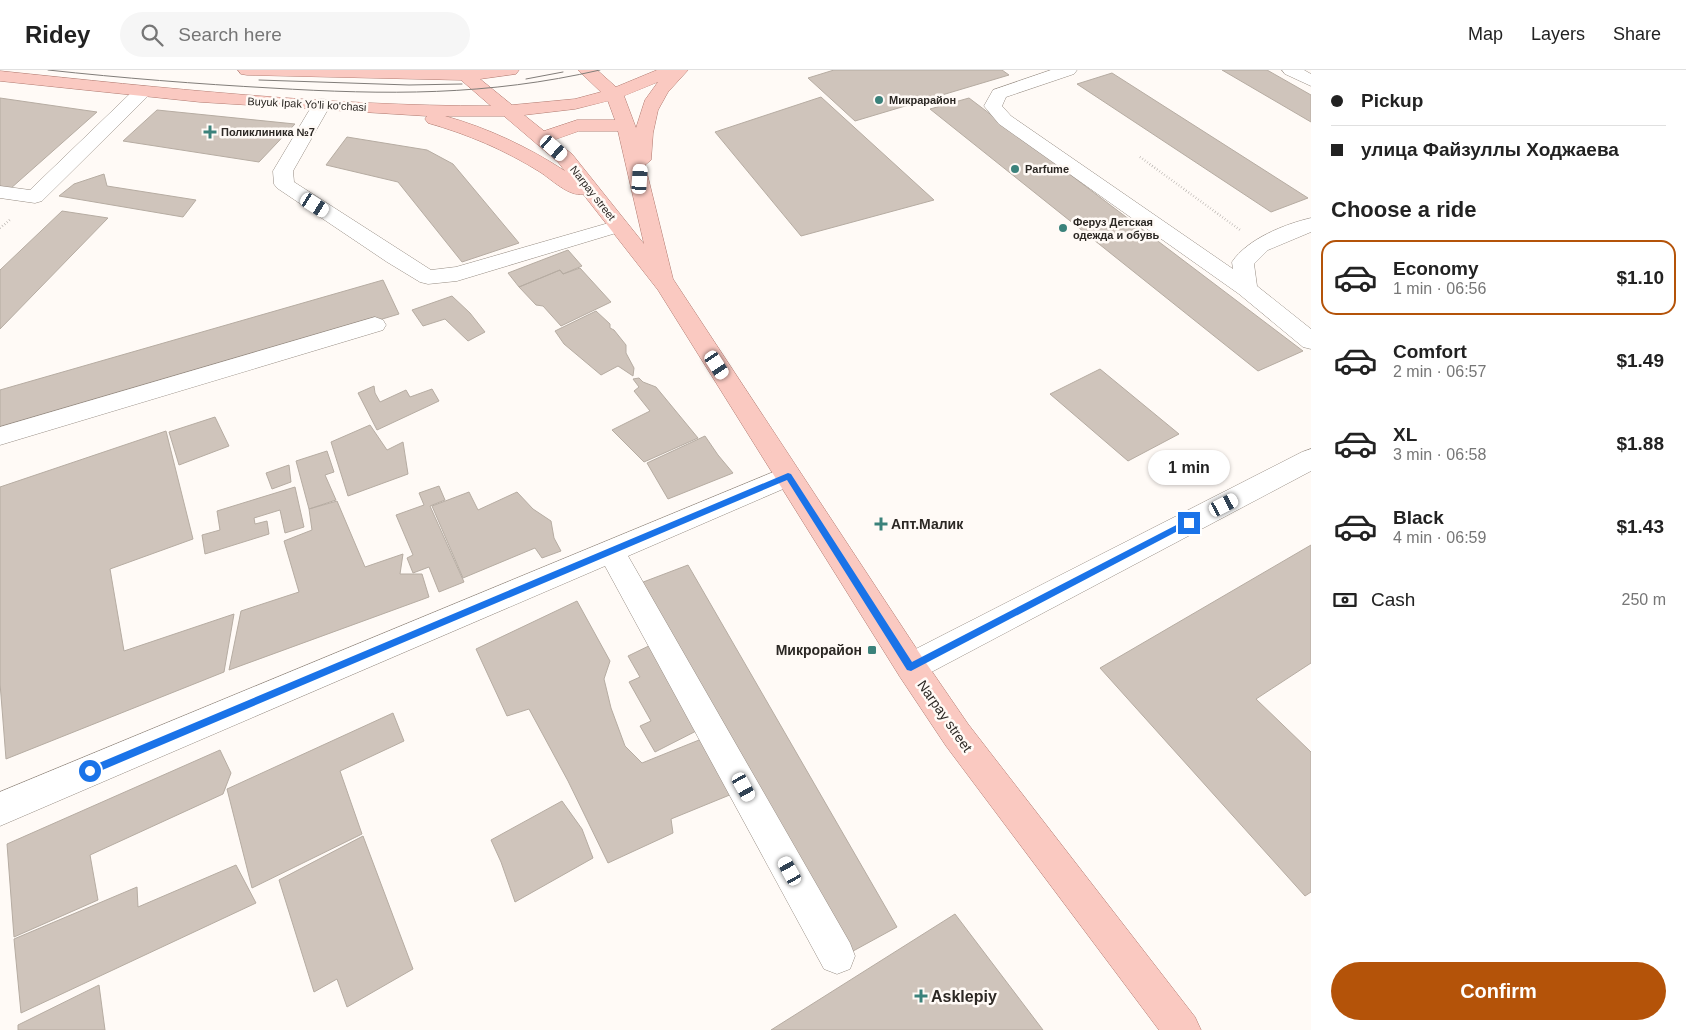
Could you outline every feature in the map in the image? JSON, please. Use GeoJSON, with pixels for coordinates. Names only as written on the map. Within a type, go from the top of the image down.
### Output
{"type":"FeatureCollection","features":[{"type":"Feature","properties":{"kind":"main road"},"geometry":{"type":"LineString","coordinates":[[247,70],[462,73],[510,70]]}},
{"type":"Feature","properties":{"kind":"main road"},"geometry":{"type":"LineString","coordinates":[[587,70],[614,94]]}},
{"type":"Feature","properties":{"kind":"main road","name":"Buyuk Ipak Yo'li ko'chasi"},"geometry":{"type":"LineString","coordinates":[[0,76],[200,97],[438,111],[510,111],[575,104],[614,94],[672,70]]}},
{"type":"Feature","properties":{"kind":"main road"},"geometry":{"type":"LineString","coordinates":[[640,179],[646,118],[654,99],[668,80],[679,70]]}},
{"type":"Feature","properties":{"kind":"main road","name":"Narpay street"},"geometry":{"type":"LineString","coordinates":[[462,73],[565,158],[666,286],[911,667],[957,735],[1182,1030]]}},
{"type":"Feature","properties":{"kind":"main road","name":"Narpay street"},"geometry":{"type":"LineString","coordinates":[[614,94],[626,126],[666,286]]}},
{"type":"Feature","properties":{"kind":"main road"},"geometry":{"type":"LineString","coordinates":[[391,108],[479,133],[554,171],[603,206]]}},
{"type":"Feature","properties":{"kind":"main road"},"geometry":{"type":"LineString","coordinates":[[542,138],[577,125],[626,126]]}},
{"type":"Feature","properties":{"kind":"street"},"geometry":{"type":"LineString","coordinates":[[1068,70],[999,94],[993,106],[1005,120],[1247,288],[1311,341]]}},
{"type":"Feature","properties":{"kind":"street"},"geometry":{"type":"LineString","coordinates":[[1291,70],[1311,81]]}},
{"type":"Feature","properties":{"kind":"street"},"geometry":{"type":"LineString","coordinates":[[0,192],[35,197],[143,91]]}},
{"type":"Feature","properties":{"kind":"street"},"geometry":{"type":"LineString","coordinates":[[322,104],[283,170],[284,184],[394,257],[428,277],[456,274],[619,226]]}},
{"type":"Feature","properties":{"kind":"street"},"geometry":{"type":"LineString","coordinates":[[1247,288],[1243,262],[1261,245],[1311,224]]}},
{"type":"Feature","properties":{"kind":"street"},"geometry":{"type":"LineString","coordinates":[[0,436],[375,325]]}},
{"type":"Feature","properties":{"kind":"street"},"geometry":{"type":"LineString","coordinates":[[911,667],[1311,460]]}},
{"type":"Feature","properties":{"kind":"street"},"geometry":{"type":"LineString","coordinates":[[0,809],[788,476]]}},
{"type":"Feature","properties":{"kind":"street"},"geometry":{"type":"LineString","coordinates":[[612,552],[837,956]]}},
{"type":"Feature","properties":{"kind":"path"},"geometry":{"type":"LineString","coordinates":[[1140,157],[1261,245]]}},
{"type":"Feature","properties":{"kind":"building","name":"Микрарайон"},"geometry":{"type":"Polygon","coordinates":[[[834,70],[1002,70],[1009,75],[855,121],[808,78],[834,70]]]}},
{"type":"Feature","properties":{"kind":"building"},"geometry":{"type":"Polygon","coordinates":[[[1222,70],[1267,70],[1311,95],[1311,122],[1222,70]]]}},
{"type":"Feature","properties":{"kind":"building"},"geometry":{"type":"Polygon","coordinates":[[[1112,73],[1308,198],[1271,212],[1077,84],[1112,73]]]}},
{"type":"Feature","properties":{"kind":"building"},"geometry":{"type":"Polygon","coordinates":[[[821,97],[934,200],[801,236],[715,132],[821,97]]]}},
{"type":"Feature","properties":{"kind":"building"},"geometry":{"type":"Polygon","coordinates":[[[0,98],[97,112],[10,189],[0,187],[0,98]]]}},
{"type":"Feature","properties":{"kind":"building"},"geometry":{"type":"Polygon","coordinates":[[[969,98],[1303,351],[1258,371],[930,109],[969,98]]]}},
{"type":"Feature","properties":{"kind":"building","name":"Поликлиника №7"},"geometry":{"type":"Polygon","coordinates":[[[157,110],[295,124],[259,162],[123,141],[157,110]]]}},
{"type":"Feature","properties":{"kind":"building"},"geometry":{"type":"Polygon","coordinates":[[[347,137],[427,150],[453,164],[519,243],[462,262],[398,182],[326,165],[347,137]]]}},
{"type":"Feature","properties":{"kind":"building"},"geometry":{"type":"Polygon","coordinates":[[[104,174],[107,186],[196,200],[183,217],[59,196],[74,184],[104,174]]]}},
{"type":"Feature","properties":{"kind":"building"},"geometry":{"type":"Polygon","coordinates":[[[62,211],[108,218],[0,329],[0,270],[62,211]]]}},
{"type":"Feature","properties":{"kind":"building"},"geometry":{"type":"Polygon","coordinates":[[[568,250],[582,266],[563,274],[560,270],[519,287],[508,273],[568,250]]]}},
{"type":"Feature","properties":{"kind":"building"},"geometry":{"type":"Polygon","coordinates":[[[580,268],[611,302],[561,326],[543,306],[536,305],[519,287],[560,270],[563,274],[580,268]]]}},
{"type":"Feature","properties":{"kind":"building"},"geometry":{"type":"Polygon","coordinates":[[[383,280],[399,314],[0,433],[0,390],[383,280]]]}},
{"type":"Feature","properties":{"kind":"building"},"geometry":{"type":"Polygon","coordinates":[[[452,296],[470,313],[485,332],[468,341],[445,319],[423,326],[412,310],[452,296]]]}},
{"type":"Feature","properties":{"kind":"building"},"geometry":{"type":"Polygon","coordinates":[[[596,311],[610,324],[610,328],[614,330],[626,345],[626,353],[634,368],[633,376],[618,366],[601,375],[564,344],[555,331],[596,311]]]}},
{"type":"Feature","properties":{"kind":"building"},"geometry":{"type":"Polygon","coordinates":[[[1100,369],[1179,434],[1128,461],[1050,394],[1100,369]]]}},
{"type":"Feature","properties":{"kind":"building"},"geometry":{"type":"Polygon","coordinates":[[[639,378],[643,382],[656,387],[698,438],[644,462],[612,430],[650,411],[634,391],[639,387],[633,379],[639,378]]]}},
{"type":"Feature","properties":{"kind":"building"},"geometry":{"type":"Polygon","coordinates":[[[374,386],[375,393],[380,402],[406,390],[410,397],[432,389],[439,401],[377,430],[358,393],[374,386]]]}},
{"type":"Feature","properties":{"kind":"building"},"geometry":{"type":"Polygon","coordinates":[[[215,417],[229,446],[179,465],[169,432],[215,417]]]}},
{"type":"Feature","properties":{"kind":"building"},"geometry":{"type":"Polygon","coordinates":[[[370,425],[387,450],[403,442],[408,474],[348,496],[331,442],[370,425]]]}},
{"type":"Feature","properties":{"kind":"building"},"geometry":{"type":"Polygon","coordinates":[[[166,431],[193,539],[110,569],[124,651],[234,614],[224,672],[6,759],[0,683],[0,487],[166,431]]]}},
{"type":"Feature","properties":{"kind":"building"},"geometry":{"type":"Polygon","coordinates":[[[705,436],[733,473],[668,499],[647,463],[705,436]]]}},
{"type":"Feature","properties":{"kind":"building"},"geometry":{"type":"Polygon","coordinates":[[[327,451],[334,472],[325,475],[336,500],[309,509],[296,461],[327,451]]]}},
{"type":"Feature","properties":{"kind":"building"},"geometry":{"type":"Polygon","coordinates":[[[289,465],[291,482],[272,489],[266,473],[289,465]]]}},
{"type":"Feature","properties":{"kind":"building"},"geometry":{"type":"Polygon","coordinates":[[[439,486],[445,500],[430,506],[464,582],[439,592],[429,567],[413,573],[407,558],[413,555],[396,515],[424,505],[419,493],[439,486]]]}},
{"type":"Feature","properties":{"kind":"building"},"geometry":{"type":"Polygon","coordinates":[[[295,487],[304,527],[285,533],[280,510],[254,518],[255,524],[267,521],[269,534],[205,554],[202,535],[220,530],[217,511],[295,487]]]}},
{"type":"Feature","properties":{"kind":"building"},"geometry":{"type":"Polygon","coordinates":[[[469,492],[478,510],[517,492],[533,509],[551,521],[554,538],[561,551],[542,558],[535,548],[463,578],[432,506],[469,492]]]}},
{"type":"Feature","properties":{"kind":"building"},"geometry":{"type":"Polygon","coordinates":[[[337,501],[365,567],[403,554],[400,574],[422,574],[429,597],[229,670],[241,611],[299,592],[284,541],[312,530],[309,509],[337,501]]]}},
{"type":"Feature","properties":{"kind":"building"},"geometry":{"type":"Polygon","coordinates":[[[1311,545],[1311,663],[1256,699],[1311,752],[1311,892],[1305,896],[1100,668],[1311,545]]]}},
{"type":"Feature","properties":{"kind":"building"},"geometry":{"type":"Polygon","coordinates":[[[688,565],[897,927],[844,956],[638,584],[688,565]]]}},
{"type":"Feature","properties":{"kind":"building"},"geometry":{"type":"Polygon","coordinates":[[[577,601],[610,661],[604,679],[611,708],[625,746],[642,763],[709,736],[737,792],[671,819],[673,833],[608,863],[568,781],[529,709],[507,716],[476,649],[577,601]]]}},
{"type":"Feature","properties":{"kind":"building"},"geometry":{"type":"Polygon","coordinates":[[[657,642],[706,726],[655,752],[640,726],[651,721],[629,682],[640,677],[628,656],[657,642]]]}},
{"type":"Feature","properties":{"kind":"building"},"geometry":{"type":"Polygon","coordinates":[[[393,713],[404,741],[340,771],[362,834],[252,888],[227,789],[393,713]]]}},
{"type":"Feature","properties":{"kind":"building"},"geometry":{"type":"Polygon","coordinates":[[[220,750],[231,773],[223,794],[90,855],[98,900],[14,937],[7,844],[220,750]]]}},
{"type":"Feature","properties":{"kind":"building"},"geometry":{"type":"Polygon","coordinates":[[[562,801],[582,829],[593,858],[515,902],[491,840],[562,801]]]}},
{"type":"Feature","properties":{"kind":"building"},"geometry":{"type":"Polygon","coordinates":[[[363,836],[413,969],[347,1007],[337,979],[314,992],[279,880],[363,836]]]}},
{"type":"Feature","properties":{"kind":"building"},"geometry":{"type":"Polygon","coordinates":[[[236,865],[256,903],[21,1013],[14,939],[137,887],[138,907],[236,865]]]}},
{"type":"Feature","properties":{"kind":"building","name":"Asklepiy"},"geometry":{"type":"Polygon","coordinates":[[[955,914],[1043,1030],[771,1030],[955,914]]]}},
{"type":"Feature","properties":{"kind":"building"},"geometry":{"type":"Polygon","coordinates":[[[99,985],[105,1030],[18,1030],[18,1025],[99,985]]]}},
{"type":"Feature","properties":{"kind":"tram line"},"geometry":{"type":"LineString","coordinates":[[48,70],[243,86],[355,92],[477,89],[558,79],[600,70]]}},
{"type":"Feature","properties":{"kind":"tram line"},"geometry":{"type":"LineString","coordinates":[[526,79],[563,72]]}},
{"type":"Feature","properties":{"kind":"tram line"},"geometry":{"type":"LineString","coordinates":[[259,80],[409,85],[462,84]]}},
{"type":"Feature","properties":{"kind":"place","name":"Микрарайон"},"geometry":{"type":"Point","coordinates":[879,100]}},
{"type":"Feature","properties":{"kind":"place","name":"Поликлиника №7"},"geometry":{"type":"Point","coordinates":[210,132]}},
{"type":"Feature","properties":{"kind":"place","name":"Parfume"},"geometry":{"type":"Point","coordinates":[1015,169]}},
{"type":"Feature","properties":{"kind":"place","name":"Феруз Детская одежда и обувь"},"geometry":{"type":"Point","coordinates":[1063,228]}},
{"type":"Feature","properties":{"kind":"place","name":"Апт.Малик"},"geometry":{"type":"Point","coordinates":[881,524]}},
{"type":"Feature","properties":{"kind":"place","name":"Микрорайон"},"geometry":{"type":"Point","coordinates":[872,650]}},
{"type":"Feature","properties":{"kind":"place","name":"Asklepiy"},"geometry":{"type":"Point","coordinates":[921,996]}},
{"type":"Feature","properties":{"kind":"route"},"geometry":{"type":"LineString","coordinates":[[90,771],[788,476],[911,667],[1189,523]]}}]}
